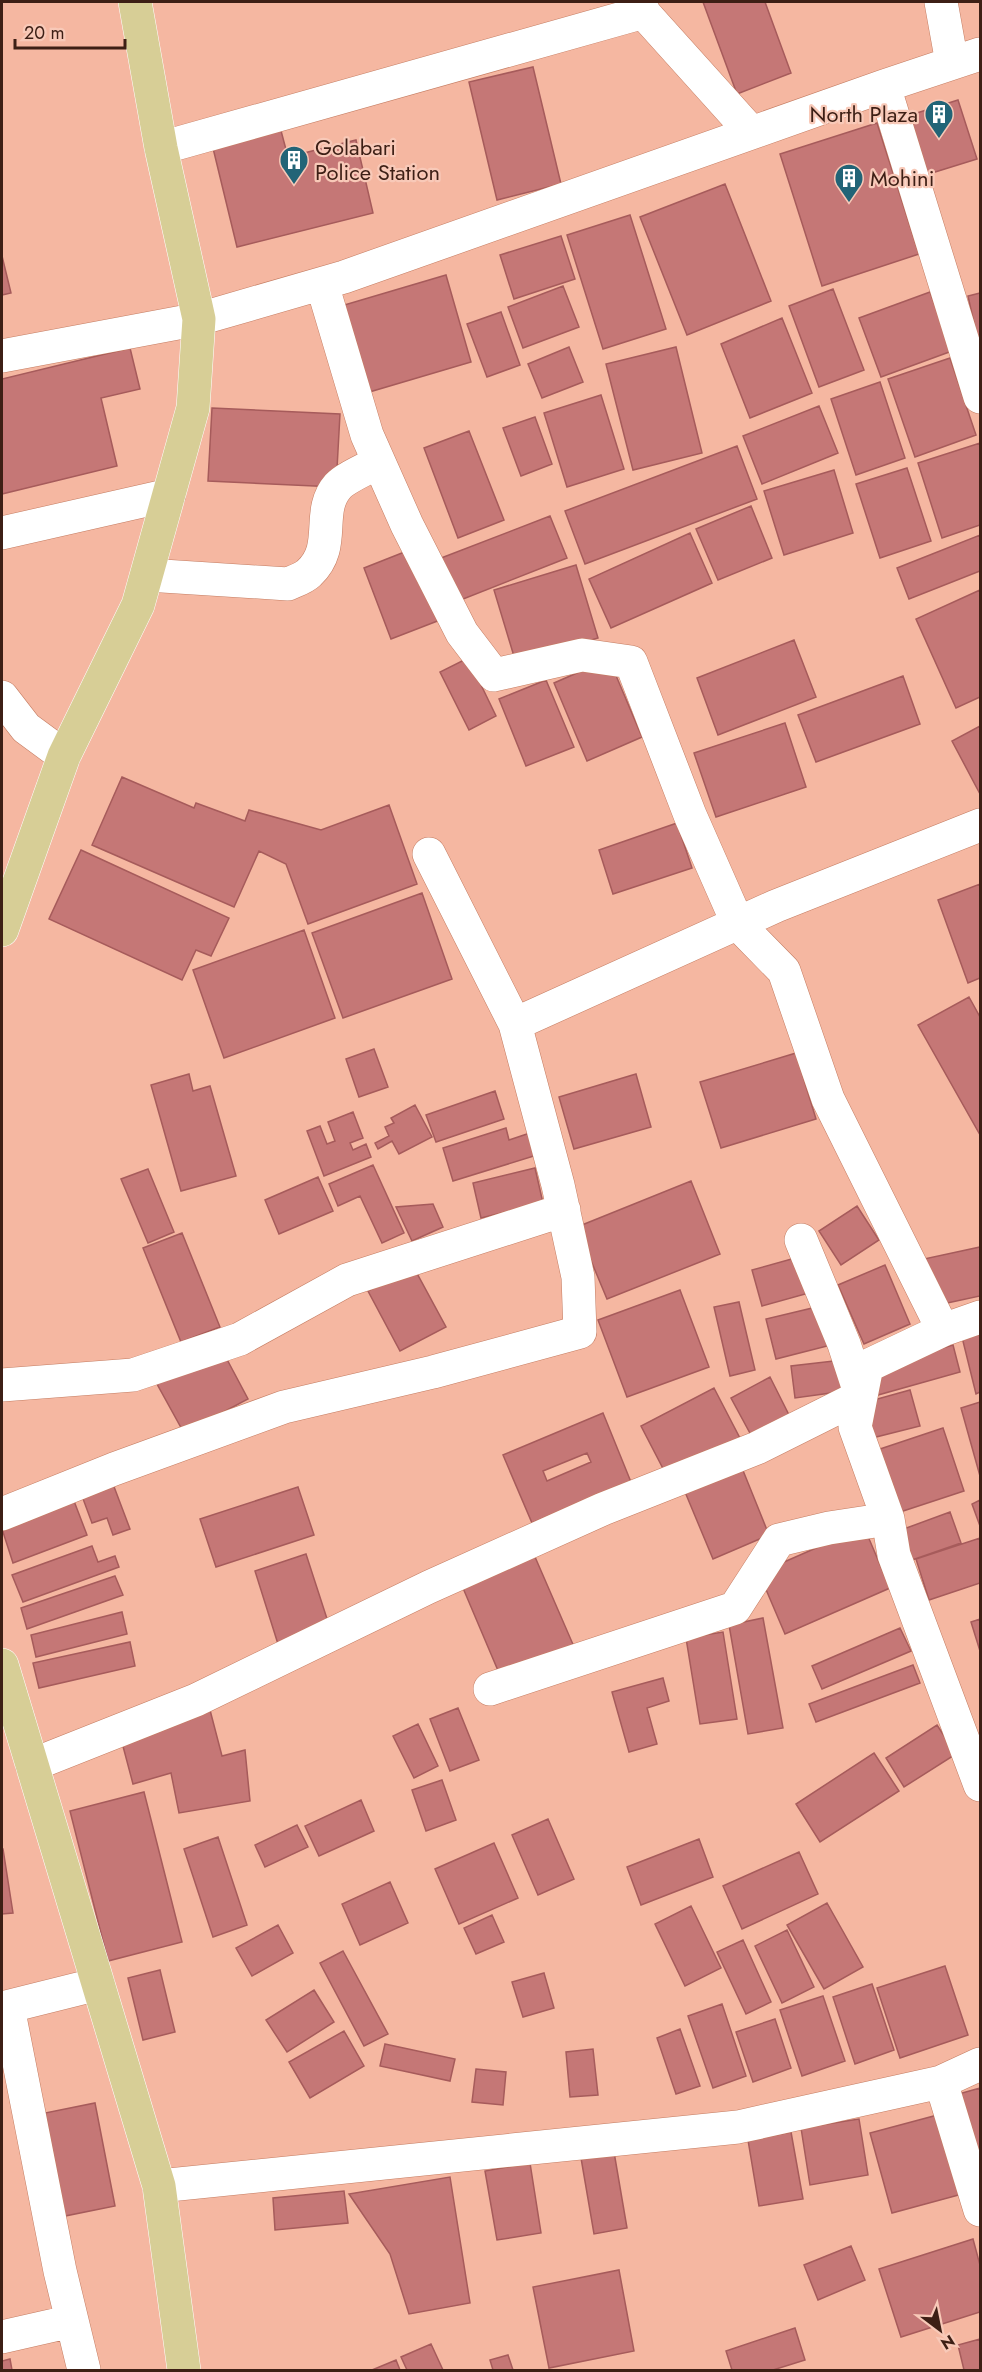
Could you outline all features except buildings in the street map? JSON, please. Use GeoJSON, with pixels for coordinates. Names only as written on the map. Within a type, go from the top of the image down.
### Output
{"type":"FeatureCollection","features":[{"type":"Feature","properties":{"kind":"main road"},"geometry":{"type":"LineString","coordinates":[[2,930],[64,756],[138,605],[193,408],[199,319],[161,148],[135,2]]}},
{"type":"Feature","properties":{"kind":"main road"},"geometry":{"type":"LineString","coordinates":[[2,1665],[159,2186],[184,2370]]}},
{"type":"Feature","properties":{"kind":"street"},"geometry":{"type":"LineString","coordinates":[[2,356],[199,319],[322,284],[751,132],[966,59],[941,2]]}},
{"type":"Feature","properties":{"kind":"street"},"geometry":{"type":"LineString","coordinates":[[161,148],[639,7],[751,132]]}},
{"type":"Feature","properties":{"kind":"street"},"geometry":{"type":"LineString","coordinates":[[884,86],[981,397]]}},
{"type":"Feature","properties":{"kind":"street"},"geometry":{"type":"LineString","coordinates":[[322,284],[367,435],[378,462],[462,633],[494,675],[582,655],[631,662],[690,815],[738,924],[784,971],[828,1099],[943,1330]]}},
{"type":"Feature","properties":{"kind":"street"},"geometry":{"type":"LineString","coordinates":[[147,575],[288,584],[309,573],[322,556],[326,539],[326,506],[338,485],[378,462]]}},
{"type":"Feature","properties":{"kind":"street"},"geometry":{"type":"LineString","coordinates":[[2,533],[169,495]]}},
{"type":"Feature","properties":{"kind":"street"},"geometry":{"type":"LineString","coordinates":[[2,697],[26,728],[64,756]]}},
{"type":"Feature","properties":{"kind":"street"},"geometry":{"type":"LineString","coordinates":[[515,1024],[738,924],[981,825]]}},
{"type":"Feature","properties":{"kind":"street"},"geometry":{"type":"LineString","coordinates":[[2,1514],[114,1469],[284,1407],[433,1372],[580,1332],[578,1277],[564,1210],[515,1024],[429,854]]}},
{"type":"Feature","properties":{"kind":"street"},"geometry":{"type":"LineString","coordinates":[[2,1385],[133,1375],[240,1339],[347,1280],[564,1210]]}},
{"type":"Feature","properties":{"kind":"street"},"geometry":{"type":"LineString","coordinates":[[801,1240],[844,1344],[861,1396]]}},
{"type":"Feature","properties":{"kind":"street"},"geometry":{"type":"LineString","coordinates":[[981,1317],[943,1330],[867,1366],[855,1427],[888,1519],[894,1555],[981,1785]]}},
{"type":"Feature","properties":{"kind":"street"},"geometry":{"type":"LineString","coordinates":[[32,1765],[196,1700],[429,1587],[603,1509],[757,1448],[861,1396]]}},
{"type":"Feature","properties":{"kind":"street"},"geometry":{"type":"LineString","coordinates":[[490,1689],[735,1608],[779,1540],[829,1528],[888,1519]]}},
{"type":"Feature","properties":{"kind":"street"},"geometry":{"type":"LineString","coordinates":[[84,2370],[60,2271],[38,2148],[14,2107],[5,2008],[98,1984]]}},
{"type":"Feature","properties":{"kind":"street"},"geometry":{"type":"LineString","coordinates":[[159,2186],[738,2127],[941,2082],[981,2064]]}},
{"type":"Feature","properties":{"kind":"street"},"geometry":{"type":"LineString","coordinates":[[941,2082],[981,2210]]}},
{"type":"Feature","properties":{"kind":"street"},"geometry":{"type":"LineString","coordinates":[[2,2337],[72,2321]]}},
{"type":"Feature","properties":{"kind":"place","name":"North Plaza"},"geometry":{"type":"Point","coordinates":[939,140]}},
{"type":"Feature","properties":{"kind":"place","name":"Golabari Police Station"},"geometry":{"type":"Point","coordinates":[294,186]}},
{"type":"Feature","properties":{"kind":"place","name":"Mohini"},"geometry":{"type":"Point","coordinates":[849,204]}}]}
